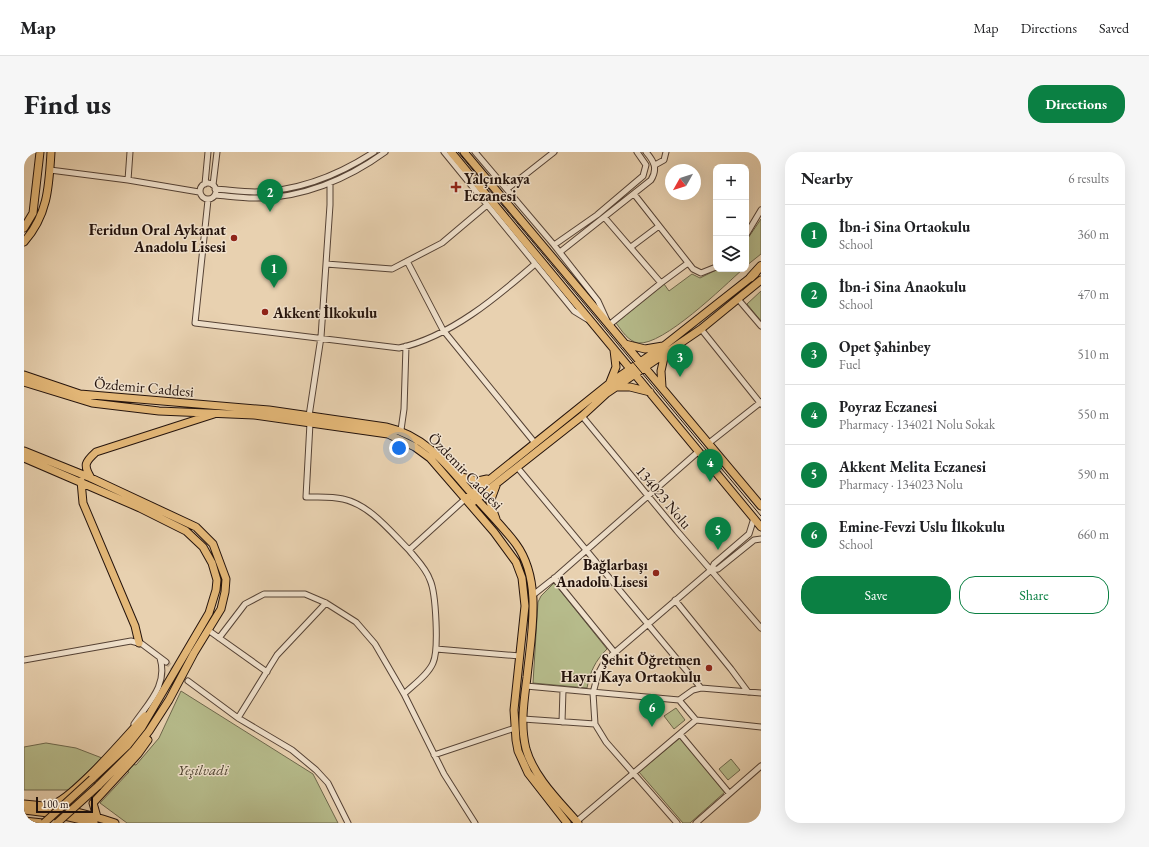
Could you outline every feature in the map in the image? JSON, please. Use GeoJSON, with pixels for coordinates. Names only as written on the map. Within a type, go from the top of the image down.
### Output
{"type":"FeatureCollection","features":[{"type":"Feature","properties":{"kind":"highway"},"geometry":{"type":"LineString","coordinates":[[751,277],[761,267]]}},
{"type":"Feature","properties":{"kind":"main road"},"geometry":{"type":"LineString","coordinates":[[24,228],[33,213],[40,152]]}},
{"type":"Feature","properties":{"kind":"main road"},"geometry":{"type":"LineString","coordinates":[[24,242],[40,220],[48,193],[51,152]]}},
{"type":"Feature","properties":{"kind":"main road"},"geometry":{"type":"LineString","coordinates":[[451,152],[633,370],[761,527]]}},
{"type":"Feature","properties":{"kind":"main road"},"geometry":{"type":"LineString","coordinates":[[464,152],[761,506]]}},
{"type":"Feature","properties":{"kind":"main road"},"geometry":{"type":"LineString","coordinates":[[662,387],[661,371],[666,349],[751,277]]}},
{"type":"Feature","properties":{"kind":"main road"},"geometry":{"type":"LineString","coordinates":[[467,502],[490,479],[535,443],[633,370],[701,329],[761,280]]}},
{"type":"Feature","properties":{"kind":"main road"},"geometry":{"type":"LineString","coordinates":[[625,344],[646,349],[666,349]]}},
{"type":"Feature","properties":{"kind":"main road"},"geometry":{"type":"LineString","coordinates":[[474,496],[497,483],[582,416],[612,385],[616,367],[614,348]]}},
{"type":"Feature","properties":{"kind":"main road","name":"Özdemir Caddesi"},"geometry":{"type":"LineString","coordinates":[[24,375],[80,394],[135,400],[269,410],[310,420],[388,434],[401,439],[430,458],[509,550],[516,562],[522,578],[525,606],[514,710],[518,751],[528,773],[567,823]]}},
{"type":"Feature","properties":{"kind":"main road","name":"Özdemir Caddesi"},"geometry":{"type":"LineString","coordinates":[[24,382],[92,403],[159,411],[220,412],[400,430],[413,436],[424,444],[456,476],[497,522],[516,545],[525,560],[530,575],[533,595],[523,719],[524,742],[532,765],[577,822]]}},
{"type":"Feature","properties":{"kind":"main road"},"geometry":{"type":"LineString","coordinates":[[612,385],[630,387],[651,393]]}},
{"type":"Feature","properties":{"kind":"main road"},"geometry":{"type":"LineString","coordinates":[[91,478],[86,469],[86,464],[88,459],[96,452],[220,412]]}},
{"type":"Feature","properties":{"kind":"main road"},"geometry":{"type":"LineString","coordinates":[[24,450],[91,478],[196,527],[213,544],[226,579],[221,609],[169,700],[149,731],[134,750],[98,786],[57,823]]}},
{"type":"Feature","properties":{"kind":"main road"},"geometry":{"type":"LineString","coordinates":[[24,458],[140,508],[186,531],[202,547],[212,563],[217,580],[216,590],[209,613],[186,649],[160,699],[127,746],[43,823],[24,821]]}},
{"type":"Feature","properties":{"kind":"main road"},"geometry":{"type":"LineString","coordinates":[[456,476],[478,481],[490,479]]}},
{"type":"Feature","properties":{"kind":"main road"},"geometry":{"type":"LineString","coordinates":[[80,481],[83,503],[140,643]]}},
{"type":"Feature","properties":{"kind":"main road"},"geometry":{"type":"LineString","coordinates":[[497,483],[490,502],[497,522]]}},
{"type":"Feature","properties":{"kind":"main road"},"geometry":{"type":"LineString","coordinates":[[49,806],[62,801],[119,745],[160,699]]}},
{"type":"Feature","properties":{"kind":"main road"},"geometry":{"type":"LineString","coordinates":[[95,820],[93,803],[138,754],[162,719],[169,700]]}},
{"type":"Feature","properties":{"kind":"main road"},"geometry":{"type":"LineString","coordinates":[[24,804],[49,806],[95,820]]}},
{"type":"Feature","properties":{"kind":"main road"},"geometry":{"type":"LineString","coordinates":[[24,810],[115,823]]}},
{"type":"Feature","properties":{"kind":"street"},"geometry":{"type":"LineString","coordinates":[[128,180],[130,152]]}},
{"type":"Feature","properties":{"kind":"street"},"geometry":{"type":"LineString","coordinates":[[199,192],[205,184],[208,152]]}},
{"type":"Feature","properties":{"kind":"street"},"geometry":{"type":"LineString","coordinates":[[215,195],[216,152]]}},
{"type":"Feature","properties":{"kind":"street"},"geometry":{"type":"LineString","coordinates":[[205,184],[214,187],[255,192],[300,185],[337,173],[374,152]]}},
{"type":"Feature","properties":{"kind":"street"},"geometry":{"type":"LineString","coordinates":[[385,152],[358,169],[330,183],[296,193],[265,198],[215,195],[208,200],[195,323],[321,337],[399,348],[417,344],[454,325],[499,295],[535,264]]}},
{"type":"Feature","properties":{"kind":"street"},"geometry":{"type":"LineString","coordinates":[[444,152],[574,311],[594,324]]}},
{"type":"Feature","properties":{"kind":"street"},"geometry":{"type":"LineString","coordinates":[[475,152],[560,252],[598,301],[609,325],[688,263]]}},
{"type":"Feature","properties":{"kind":"street"},"geometry":{"type":"LineString","coordinates":[[507,189],[554,152]]}},
{"type":"Feature","properties":{"kind":"street"},"geometry":{"type":"LineString","coordinates":[[554,245],[597,215],[643,176],[646,165],[637,152]]}},
{"type":"Feature","properties":{"kind":"street"},"geometry":{"type":"LineString","coordinates":[[560,252],[605,218],[651,180],[654,175],[655,165],[646,152]]}},
{"type":"Feature","properties":{"kind":"street"},"geometry":{"type":"LineString","coordinates":[[655,165],[664,160],[666,152]]}},
{"type":"Feature","properties":{"kind":"street"},"geometry":{"type":"LineString","coordinates":[[50,170],[128,180],[199,192],[202,197],[208,200]]}},
{"type":"Feature","properties":{"kind":"street"},"geometry":{"type":"LineString","coordinates":[[330,183],[330,205],[321,337],[310,420],[306,497],[343,499],[368,511],[409,550],[425,569],[433,590],[436,649],[433,664],[404,694]]}},
{"type":"Feature","properties":{"kind":"street"},"geometry":{"type":"LineString","coordinates":[[634,194],[693,269],[701,273],[713,268]]}},
{"type":"Feature","properties":{"kind":"street"},"geometry":{"type":"LineString","coordinates":[[326,264],[387,270],[442,243],[487,205]]}},
{"type":"Feature","properties":{"kind":"street"},"geometry":{"type":"LineString","coordinates":[[749,230],[761,210]]}},
{"type":"Feature","properties":{"kind":"street"},"geometry":{"type":"LineString","coordinates":[[605,218],[661,283]]}},
{"type":"Feature","properties":{"kind":"street"},"geometry":{"type":"LineString","coordinates":[[631,247],[659,226]]}},
{"type":"Feature","properties":{"kind":"street"},"geometry":{"type":"LineString","coordinates":[[560,241],[565,248]]}},
{"type":"Feature","properties":{"kind":"street"},"geometry":{"type":"LineString","coordinates":[[407,261],[443,330],[535,443]]}},
{"type":"Feature","properties":{"kind":"street"},"geometry":{"type":"LineString","coordinates":[[738,299],[761,326]]}},
{"type":"Feature","properties":{"kind":"street"},"geometry":{"type":"LineString","coordinates":[[701,329],[761,403],[709,443]]}},
{"type":"Feature","properties":{"kind":"street"},"geometry":{"type":"LineString","coordinates":[[400,430],[404,409],[406,346]]}},
{"type":"Feature","properties":{"kind":"street","name":"134023 Nolu"},"geometry":{"type":"LineString","coordinates":[[582,416],[761,628]]}},
{"type":"Feature","properties":{"kind":"street"},"geometry":{"type":"LineString","coordinates":[[533,595],[586,551],[699,451]]}},
{"type":"Feature","properties":{"kind":"street"},"geometry":{"type":"LineString","coordinates":[[517,467],[701,688]]}},
{"type":"Feature","properties":{"kind":"street"},"geometry":{"type":"LineString","coordinates":[[409,550],[467,502]]}},
{"type":"Feature","properties":{"kind":"street"},"geometry":{"type":"LineString","coordinates":[[677,823],[606,742],[595,724],[593,693],[598,674],[605,662],[711,570],[714,564],[749,534],[754,518]]}},
{"type":"Feature","properties":{"kind":"street"},"geometry":{"type":"LineString","coordinates":[[711,570],[718,569],[754,540],[761,539]]}},
{"type":"Feature","properties":{"kind":"street"},"geometry":{"type":"LineString","coordinates":[[554,578],[615,653]]}},
{"type":"Feature","properties":{"kind":"street"},"geometry":{"type":"LineString","coordinates":[[219,638],[245,604],[264,594],[305,594],[326,602],[356,622],[375,644],[404,694],[444,774],[475,823]]}},
{"type":"Feature","properties":{"kind":"street"},"geometry":{"type":"LineString","coordinates":[[675,600],[748,692]]}},
{"type":"Feature","properties":{"kind":"street"},"geometry":{"type":"LineString","coordinates":[[238,718],[277,654],[326,602]]}},
{"type":"Feature","properties":{"kind":"street"},"geometry":{"type":"LineString","coordinates":[[208,630],[267,672]]}},
{"type":"Feature","properties":{"kind":"street"},"geometry":{"type":"LineString","coordinates":[[24,660],[131,641],[140,643],[166,662]]}},
{"type":"Feature","properties":{"kind":"street"},"geometry":{"type":"LineString","coordinates":[[436,649],[520,656]]}},
{"type":"Feature","properties":{"kind":"street"},"geometry":{"type":"LineString","coordinates":[[119,745],[161,685],[164,674],[160,658]]}},
{"type":"Feature","properties":{"kind":"street"},"geometry":{"type":"LineString","coordinates":[[188,681],[238,718],[292,750],[316,770],[328,783],[348,823]]}},
{"type":"Feature","properties":{"kind":"street"},"geometry":{"type":"LineString","coordinates":[[526,686],[679,700],[693,690],[701,688],[761,693]]}},
{"type":"Feature","properties":{"kind":"street"},"geometry":{"type":"LineString","coordinates":[[562,722],[563,690]]}},
{"type":"Feature","properties":{"kind":"street"},"geometry":{"type":"LineString","coordinates":[[679,700],[696,720],[761,727]]}},
{"type":"Feature","properties":{"kind":"street"},"geometry":{"type":"LineString","coordinates":[[523,719],[595,724]]}},
{"type":"Feature","properties":{"kind":"street"},"geometry":{"type":"LineString","coordinates":[[577,822],[696,720]]}},
{"type":"Feature","properties":{"kind":"street"},"geometry":{"type":"LineString","coordinates":[[434,755],[515,728]]}},
{"type":"Feature","properties":{"kind":"street"},"geometry":{"type":"LineString","coordinates":[[680,734],[729,793]]}},
{"type":"Feature","properties":{"kind":"street"},"geometry":{"type":"LineString","coordinates":[[696,823],[761,766]]}},
{"type":"Feature","properties":{"kind":"green space"},"geometry":{"type":"Polygon","coordinates":[[[761,219],[761,254],[749,264],[749,237],[761,219]]]}},
{"type":"Feature","properties":{"kind":"green space"},"geometry":{"type":"Polygon","coordinates":[[[713,272],[740,272],[693,314],[662,335],[649,341],[638,343],[634,342],[628,338],[616,323],[664,284],[669,291],[692,274],[700,278],[713,272]]]}},
{"type":"Feature","properties":{"kind":"green space"},"geometry":{"type":"Polygon","coordinates":[[[761,291],[761,321],[747,304],[761,291]]]}},
{"type":"Feature","properties":{"kind":"green space"},"geometry":{"type":"Polygon","coordinates":[[[554,583],[607,649],[599,658],[594,667],[587,688],[533,683],[538,602],[541,596],[554,583]]]}},
{"type":"Feature","properties":{"kind":"green space","name":"Yeşilvadi"},"geometry":{"type":"Polygon","coordinates":[[[181,691],[313,774],[338,823],[127,823],[100,803],[129,772],[96,764],[68,790],[24,790],[24,747],[46,743],[76,748],[102,758],[136,765],[159,738],[181,691]]]}},
{"type":"Feature","properties":{"kind":"green space"},"geometry":{"type":"Polygon","coordinates":[[[676,708],[685,720],[674,729],[664,716],[676,708]]]}},
{"type":"Feature","properties":{"kind":"green space"},"geometry":{"type":"Polygon","coordinates":[[[680,738],[725,792],[690,823],[683,823],[639,772],[680,738]]]}},
{"type":"Feature","properties":{"kind":"green space"},"geometry":{"type":"Polygon","coordinates":[[[731,759],[740,770],[728,780],[719,769],[731,759]]]}},
{"type":"Feature","properties":{"kind":"tunnel"},"geometry":{"type":"LineString","coordinates":[[166,662],[188,681]]}},
{"type":"Feature","properties":{"kind":"tram line"},"geometry":{"type":"LineString","coordinates":[[458,152],[761,516]]}},
{"type":"Feature","properties":{"kind":"place","name":"Yalçınkaya Eczanesi"},"geometry":{"type":"Point","coordinates":[456,187]}},
{"type":"Feature","properties":{"kind":"place","name":"İbn-i Sina Anaokulu"},"geometry":{"type":"Point","coordinates":[270,212]}},
{"type":"Feature","properties":{"kind":"place","name":"Feridun Oral Aykanat Anadolu Lisesi"},"geometry":{"type":"Point","coordinates":[234,238]}},
{"type":"Feature","properties":{"kind":"place","name":"İbn-i Sina Ortaokulu"},"geometry":{"type":"Point","coordinates":[274,288]}},
{"type":"Feature","properties":{"kind":"place","name":"Akkent İlkokulu"},"geometry":{"type":"Point","coordinates":[265,312]}},
{"type":"Feature","properties":{"kind":"place","name":"Opet Şahinbey"},"geometry":{"type":"Point","coordinates":[680,377]}},
{"type":"Feature","properties":{"kind":"place","name":"Poyraz Eczanesi"},"geometry":{"type":"Point","coordinates":[710,482]}},
{"type":"Feature","properties":{"kind":"place","name":"Akkent Melita Eczanesi"},"geometry":{"type":"Point","coordinates":[718,550]}},
{"type":"Feature","properties":{"kind":"place","name":"Bağlarbaşı Anadolu Lisesi"},"geometry":{"type":"Point","coordinates":[656,573]}},
{"type":"Feature","properties":{"kind":"place","name":"Şehit Öğretmen Hayri Kaya Ortaokulu"},"geometry":{"type":"Point","coordinates":[709,668]}},
{"type":"Feature","properties":{"kind":"place","name":"Emine-Fevzi Uslu İlkokulu"},"geometry":{"type":"Point","coordinates":[652,727]}}]}
